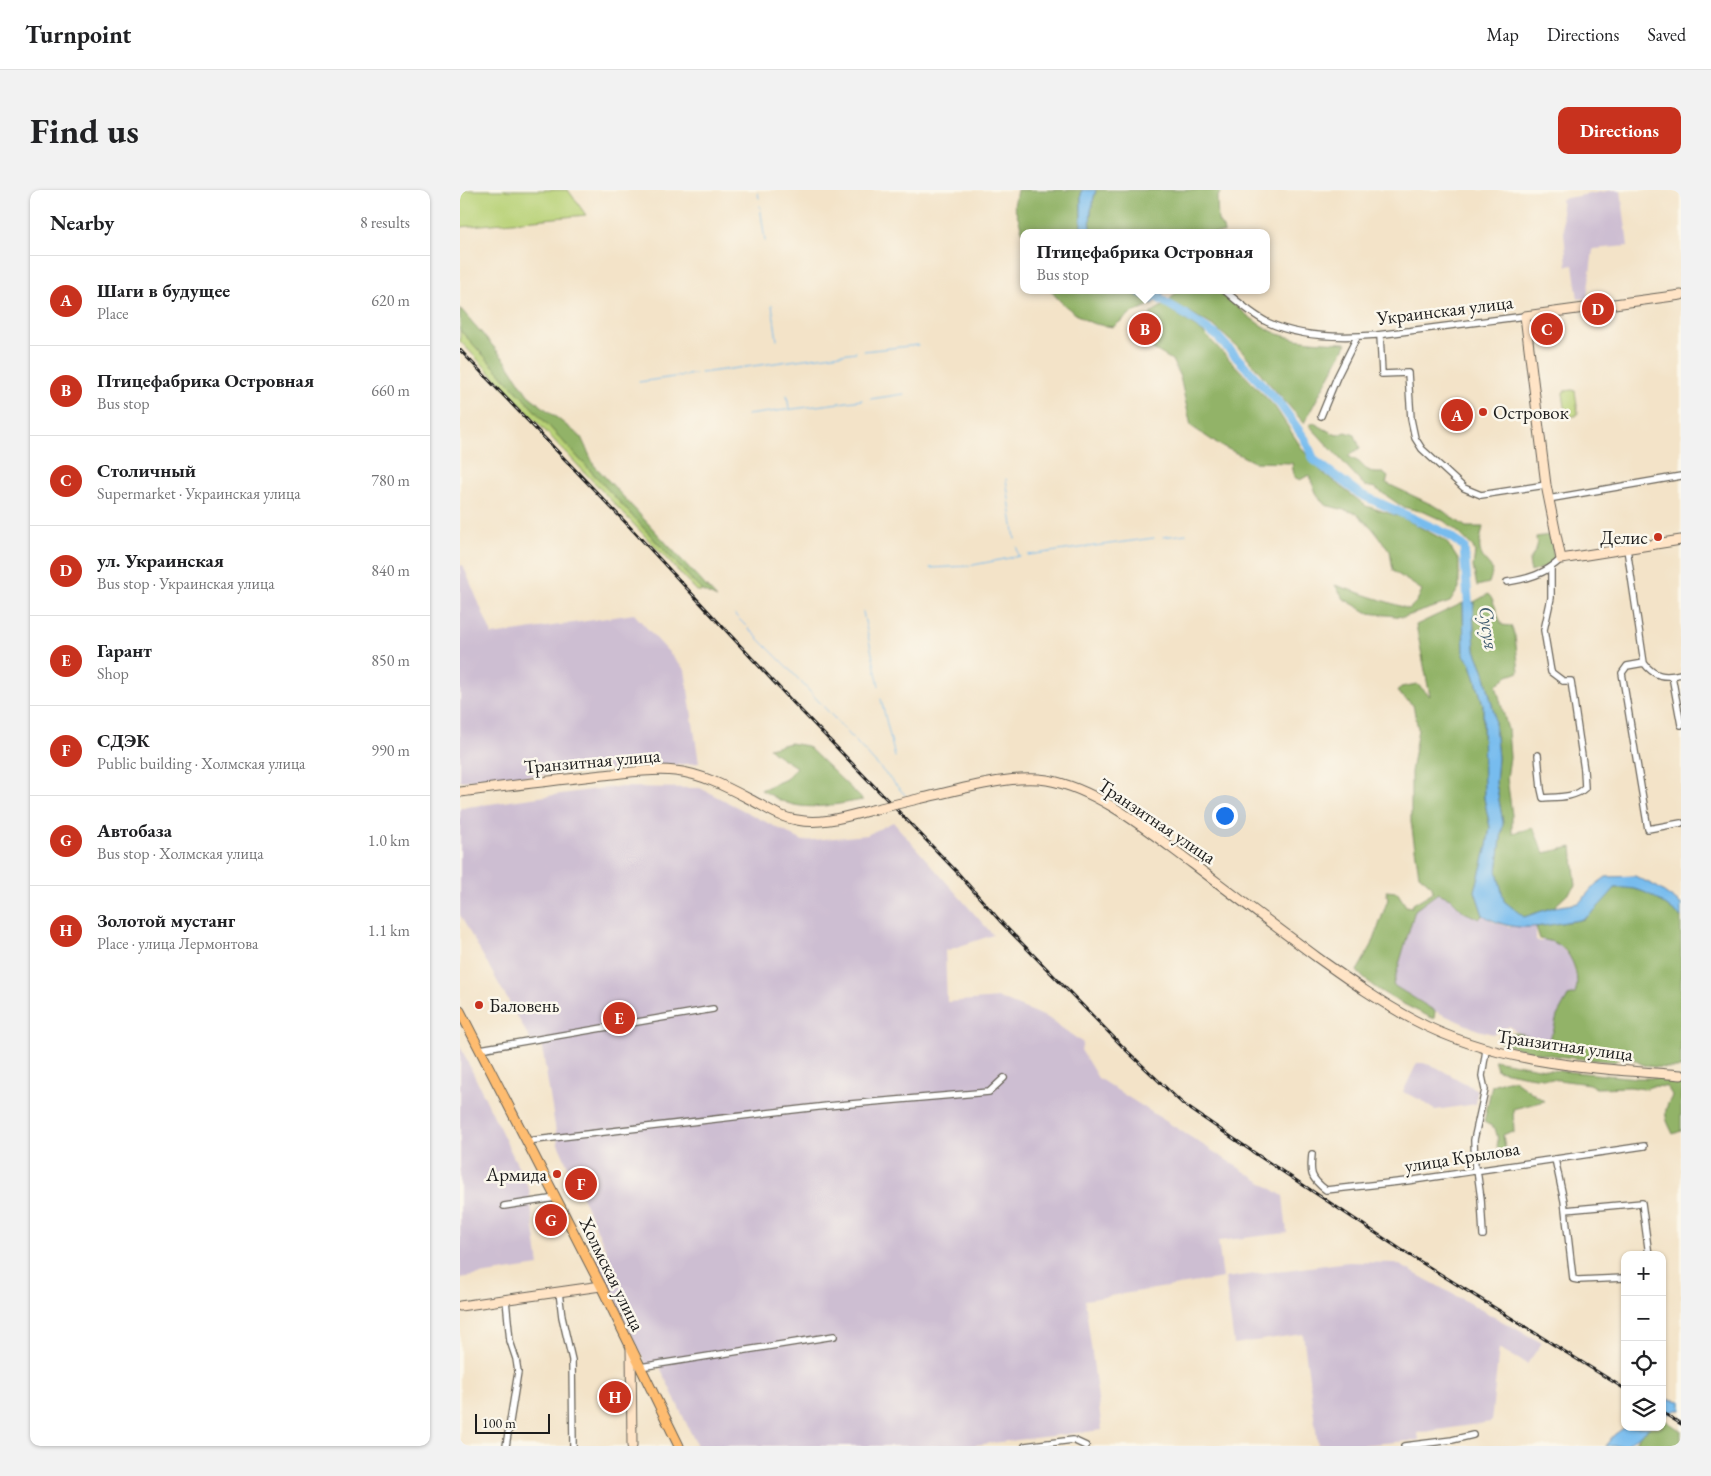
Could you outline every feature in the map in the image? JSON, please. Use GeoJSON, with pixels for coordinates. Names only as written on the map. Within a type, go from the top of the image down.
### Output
{"type":"FeatureCollection","features":[{"type":"Feature","properties":{"kind":"main road","name":"Украинская улица"},"geometry":{"type":"LineString","coordinates":[[1525,316],[1681,294]]}},
{"type":"Feature","properties":{"kind":"main road"},"geometry":{"type":"LineString","coordinates":[[1525,316],[1548,499],[1561,559],[1681,540]]}},
{"type":"Feature","properties":{"kind":"main road","name":"Транзитная улица"},"geometry":{"type":"LineString","coordinates":[[460,792],[527,783],[673,770],[696,774],[715,782],[777,814],[796,820],[812,822],[830,820],[922,798],[1013,780],[1045,780],[1062,783],[1100,800],[1160,840],[1287,935],[1376,998],[1415,1021],[1486,1050],[1549,1063],[1681,1074]]}},
{"type":"Feature","properties":{"kind":"main road","name":"Холмская улица"},"geometry":{"type":"LineString","coordinates":[[460,1011],[601,1286],[680,1446]]}},
{"type":"Feature","properties":{"kind":"main road"},"geometry":{"type":"LineString","coordinates":[[460,1306],[601,1286]]}},
{"type":"Feature","properties":{"kind":"main road"},"geometry":{"type":"LineString","coordinates":[[630,1348],[632,1446]]}},
{"type":"Feature","properties":{"kind":"street","name":"Украинская улица"},"geometry":{"type":"LineString","coordinates":[[1229,294],[1266,322],[1291,331],[1326,336],[1357,337],[1380,335],[1525,316]]}},
{"type":"Feature","properties":{"kind":"street"},"geometry":{"type":"LineString","coordinates":[[1380,335],[1382,374],[1408,373],[1411,419],[1415,438],[1422,449],[1464,488],[1481,495],[1546,485]]}},
{"type":"Feature","properties":{"kind":"street"},"geometry":{"type":"LineString","coordinates":[[1321,416],[1337,377],[1357,337]]}},
{"type":"Feature","properties":{"kind":"street"},"geometry":{"type":"LineString","coordinates":[[1548,499],[1681,476]]}},
{"type":"Feature","properties":{"kind":"street"},"geometry":{"type":"LineString","coordinates":[[1626,549],[1644,663],[1654,674],[1662,677],[1681,674]]}},
{"type":"Feature","properties":{"kind":"street"},"geometry":{"type":"LineString","coordinates":[[1507,582],[1529,578],[1551,568],[1561,559]]}},
{"type":"Feature","properties":{"kind":"street"},"geometry":{"type":"LineString","coordinates":[[1538,755],[1543,798],[1562,797],[1580,792],[1585,788],[1571,681],[1563,681],[1551,672],[1546,650],[1544,630],[1551,598],[1551,568]]}},
{"type":"Feature","properties":{"kind":"street"},"geometry":{"type":"LineString","coordinates":[[1644,663],[1627,666],[1622,673],[1648,829],[1681,823]]}},
{"type":"Feature","properties":{"kind":"street"},"geometry":{"type":"LineString","coordinates":[[1672,676],[1681,725]]}},
{"type":"Feature","properties":{"kind":"street"},"geometry":{"type":"LineString","coordinates":[[480,1050],[713,1009]]}},
{"type":"Feature","properties":{"kind":"street"},"geometry":{"type":"LineString","coordinates":[[1483,1235],[1474,1140],[1485,1090],[1482,1076],[1486,1050]]}},
{"type":"Feature","properties":{"kind":"street"},"geometry":{"type":"LineString","coordinates":[[527,1141],[827,1106],[989,1092],[1004,1078]]}},
{"type":"Feature","properties":{"kind":"street","name":"улица Крылова"},"geometry":{"type":"LineString","coordinates":[[1312,1154],[1310,1170],[1319,1185],[1326,1190],[1407,1181],[1644,1146]]}},
{"type":"Feature","properties":{"kind":"street"},"geometry":{"type":"LineString","coordinates":[[1555,1159],[1565,1210],[1573,1279],[1621,1278]]}},
{"type":"Feature","properties":{"kind":"street"},"geometry":{"type":"LineString","coordinates":[[504,1206],[556,1198]]}},
{"type":"Feature","properties":{"kind":"street"},"geometry":{"type":"LineString","coordinates":[[1565,1210],[1642,1203],[1648,1251]]}},
{"type":"Feature","properties":{"kind":"street"},"geometry":{"type":"LineString","coordinates":[[559,1292],[562,1317],[572,1360],[573,1446]]}},
{"type":"Feature","properties":{"kind":"street"},"geometry":{"type":"LineString","coordinates":[[506,1300],[510,1341],[518,1372],[506,1446]]}},
{"type":"Feature","properties":{"kind":"street"},"geometry":{"type":"LineString","coordinates":[[640,1367],[834,1336]]}},
{"type":"Feature","properties":{"kind":"street"},"geometry":{"type":"LineString","coordinates":[[1404,1446],[1452,1440],[1473,1435]]}},
{"type":"Feature","properties":{"kind":"street"},"geometry":{"type":"LineString","coordinates":[[1025,1446],[1073,1440],[1086,1446]]}},
{"type":"Feature","properties":{"kind":"shaded area"},"geometry":{"type":"Polygon","coordinates":[[[1621,190],[1628,246],[1593,249],[1587,298],[1578,299],[1573,265],[1567,266],[1561,199],[1621,190]]]}},
{"type":"Feature","properties":{"kind":"shaded area"},"geometry":{"type":"Polygon","coordinates":[[[463,565],[492,635],[634,614],[685,670],[699,763],[460,781],[460,566],[463,565]]]}},
{"type":"Feature","properties":{"kind":"shaded area"},"geometry":{"type":"Polygon","coordinates":[[[612,787],[700,788],[803,841],[867,835],[893,822],[993,935],[945,951],[947,1002],[999,998],[1048,1018],[1083,1043],[1081,1050],[1098,1078],[1283,1196],[1287,1233],[1218,1241],[1223,1278],[1085,1300],[1102,1430],[966,1446],[697,1446],[659,1365],[647,1366],[594,1258],[607,1252],[558,1144],[541,1041],[531,1041],[460,915],[460,808],[612,787]]]}},
{"type":"Feature","properties":{"kind":"shaded area"},"geometry":{"type":"Polygon","coordinates":[[[1438,893],[1450,898],[1464,912],[1479,919],[1483,915],[1494,922],[1509,927],[1536,927],[1536,940],[1541,942],[1544,938],[1557,943],[1571,958],[1578,984],[1575,994],[1557,1016],[1553,1031],[1548,1040],[1539,1042],[1515,1031],[1510,1026],[1493,1034],[1478,1030],[1435,1011],[1393,985],[1415,910],[1438,893]]]}},
{"type":"Feature","properties":{"kind":"shaded area"},"geometry":{"type":"Polygon","coordinates":[[[460,1046],[529,1189],[539,1266],[460,1278],[460,1046]]]}},
{"type":"Feature","properties":{"kind":"shaded area"},"geometry":{"type":"Polygon","coordinates":[[[1417,1063],[1436,1067],[1477,1090],[1476,1104],[1435,1110],[1421,1100],[1403,1092],[1417,1063]]]}},
{"type":"Feature","properties":{"kind":"shaded area"},"geometry":{"type":"Polygon","coordinates":[[[1348,1262],[1396,1263],[1542,1343],[1527,1364],[1499,1348],[1491,1422],[1418,1433],[1419,1440],[1361,1445],[1344,1443],[1318,1445],[1303,1334],[1234,1344],[1225,1278],[1348,1262]]]}},
{"type":"Feature","properties":{"kind":"green space"},"geometry":{"type":"Polygon","coordinates":[[[460,190],[568,190],[586,215],[460,227],[460,190]]]}},
{"type":"Feature","properties":{"kind":"green space"},"geometry":{"type":"Polygon","coordinates":[[[1017,190],[1082,190],[1081,229],[1022,229],[1014,206],[1017,190]]]}},
{"type":"Feature","properties":{"kind":"green space"},"geometry":{"type":"Polygon","coordinates":[[[1096,190],[1222,190],[1217,198],[1218,221],[1223,229],[1091,229],[1090,216],[1096,190]]]}},
{"type":"Feature","properties":{"kind":"green space"},"geometry":{"type":"Polygon","coordinates":[[[1054,294],[1134,294],[1152,304],[1130,314],[1113,327],[1092,323],[1081,318],[1054,294]]]}},
{"type":"Feature","properties":{"kind":"green space"},"geometry":{"type":"Polygon","coordinates":[[[1175,294],[1221,294],[1259,324],[1278,334],[1310,341],[1347,343],[1304,423],[1244,353],[1215,327],[1169,300],[1175,294]]]}},
{"type":"Feature","properties":{"kind":"green space"},"geometry":{"type":"Polygon","coordinates":[[[1164,305],[1204,333],[1275,407],[1303,450],[1322,472],[1366,506],[1401,517],[1446,541],[1459,561],[1459,588],[1450,602],[1404,617],[1368,613],[1344,599],[1335,585],[1409,609],[1417,601],[1422,590],[1393,571],[1390,551],[1372,528],[1356,513],[1325,505],[1317,495],[1309,475],[1300,480],[1294,477],[1292,463],[1254,462],[1216,443],[1191,426],[1180,377],[1172,360],[1148,346],[1144,326],[1152,312],[1164,305]]]}},
{"type":"Feature","properties":{"kind":"green space"},"geometry":{"type":"Polygon","coordinates":[[[460,308],[505,360],[528,395],[581,437],[594,465],[717,598],[702,591],[460,330],[460,308]]]}},
{"type":"Feature","properties":{"kind":"green space"},"geometry":{"type":"Polygon","coordinates":[[[460,330],[702,591],[697,591],[460,341],[460,330]]]}},
{"type":"Feature","properties":{"kind":"green space"},"geometry":{"type":"Polygon","coordinates":[[[1564,391],[1575,391],[1578,413],[1576,416],[1568,416],[1566,415],[1563,393],[1564,391]]]}},
{"type":"Feature","properties":{"kind":"green space"},"geometry":{"type":"Polygon","coordinates":[[[1314,423],[1337,435],[1346,432],[1355,435],[1360,448],[1348,456],[1374,473],[1383,473],[1388,477],[1386,483],[1439,508],[1466,527],[1483,527],[1480,550],[1481,555],[1493,570],[1489,583],[1477,586],[1473,567],[1475,552],[1473,547],[1459,533],[1444,521],[1424,512],[1403,507],[1375,488],[1365,486],[1309,425],[1314,423]]]}},
{"type":"Feature","properties":{"kind":"green space"},"geometry":{"type":"Polygon","coordinates":[[[1549,535],[1554,560],[1549,566],[1531,572],[1529,562],[1537,547],[1536,537],[1549,535]]]}},
{"type":"Feature","properties":{"kind":"green space"},"geometry":{"type":"Polygon","coordinates":[[[1488,594],[1502,625],[1511,626],[1515,636],[1519,672],[1508,676],[1496,685],[1508,730],[1510,757],[1507,778],[1512,815],[1512,833],[1533,828],[1544,853],[1572,847],[1576,886],[1554,907],[1524,918],[1504,901],[1497,871],[1503,823],[1496,783],[1498,758],[1494,713],[1484,672],[1475,650],[1473,614],[1474,602],[1488,594]]]}},
{"type":"Feature","properties":{"kind":"green space"},"geometry":{"type":"Polygon","coordinates":[[[1463,603],[1464,655],[1471,664],[1483,704],[1484,798],[1490,827],[1475,891],[1483,915],[1479,919],[1464,912],[1450,898],[1438,893],[1415,910],[1393,985],[1435,1011],[1434,1019],[1373,986],[1357,971],[1372,945],[1388,899],[1386,891],[1397,892],[1406,906],[1412,907],[1413,904],[1433,892],[1432,886],[1419,875],[1411,822],[1411,772],[1418,729],[1413,705],[1397,692],[1401,687],[1417,684],[1430,696],[1416,625],[1463,603]]]}},
{"type":"Feature","properties":{"kind":"green space"},"geometry":{"type":"Polygon","coordinates":[[[790,743],[807,746],[863,800],[815,807],[787,803],[761,790],[786,779],[796,767],[769,748],[790,743]]]}},
{"type":"Feature","properties":{"kind":"green space"},"geometry":{"type":"Polygon","coordinates":[[[1629,887],[1651,894],[1681,917],[1681,1068],[1660,1068],[1643,1065],[1628,1057],[1614,1062],[1555,1056],[1525,1050],[1497,1041],[1499,1036],[1511,1033],[1524,1034],[1539,1042],[1548,1040],[1553,1032],[1557,1016],[1568,996],[1575,994],[1577,980],[1574,965],[1570,958],[1561,947],[1553,942],[1540,939],[1536,927],[1585,919],[1615,888],[1629,887]]]}},
{"type":"Feature","properties":{"kind":"green space"},"geometry":{"type":"Polygon","coordinates":[[[1494,1060],[1550,1070],[1638,1078],[1681,1078],[1681,1131],[1673,1134],[1667,1121],[1666,1110],[1672,1095],[1667,1087],[1653,1086],[1644,1089],[1630,1087],[1596,1088],[1589,1084],[1497,1070],[1494,1060]]]}},
{"type":"Feature","properties":{"kind":"green space"},"geometry":{"type":"Polygon","coordinates":[[[1507,1080],[1514,1080],[1544,1101],[1513,1109],[1514,1133],[1510,1132],[1503,1135],[1506,1154],[1503,1154],[1497,1147],[1498,1139],[1495,1128],[1484,1122],[1492,1085],[1507,1080]]]}},
{"type":"Feature","properties":{"kind":"green space"},"geometry":{"type":"Polygon","coordinates":[[[1666,1421],[1681,1431],[1681,1446],[1633,1446],[1639,1436],[1645,1431],[1666,1431],[1666,1421]]]}},
{"type":"Feature","properties":{"kind":"water"},"geometry":{"type":"Polygon","coordinates":[[[1082,190],[1096,190],[1090,216],[1091,229],[1081,229],[1082,190]]]}},
{"type":"Feature","properties":{"kind":"water"},"geometry":{"type":"Polygon","coordinates":[[[1134,294],[1163,294],[1152,304],[1134,294]]]}},
{"type":"Feature","properties":{"kind":"water"},"geometry":{"type":"Polygon","coordinates":[[[1474,602],[1475,650],[1484,672],[1494,713],[1498,758],[1496,783],[1503,823],[1497,871],[1504,901],[1524,917],[1554,907],[1579,903],[1595,885],[1606,877],[1635,876],[1657,887],[1681,904],[1681,917],[1651,895],[1626,888],[1615,888],[1592,913],[1578,920],[1544,926],[1523,927],[1503,924],[1483,915],[1475,891],[1490,827],[1484,798],[1483,704],[1471,664],[1464,655],[1463,603],[1474,602]]]}},
{"type":"Feature","properties":{"kind":"water"},"geometry":{"type":"Polygon","coordinates":[[[1666,1399],[1681,1401],[1681,1410],[1676,1410],[1666,1415],[1666,1399]]]}},
{"type":"Feature","properties":{"kind":"water"},"geometry":{"type":"Polygon","coordinates":[[[1621,1430],[1645,1431],[1623,1446],[1605,1446],[1621,1430]]]}},
{"type":"Feature","properties":{"kind":"waterway"},"geometry":{"type":"LineString","coordinates":[[758,193],[759,198]]}},
{"type":"Feature","properties":{"kind":"waterway"},"geometry":{"type":"LineString","coordinates":[[760,206],[765,241]]}},
{"type":"Feature","properties":{"kind":"waterway","name":"Сусуя"},"geometry":{"type":"LineString","coordinates":[[1152,294],[1216,335],[1280,404],[1305,439],[1314,460],[1360,494],[1447,534],[1464,547],[1469,613]]}},
{"type":"Feature","properties":{"kind":"waterway"},"geometry":{"type":"LineString","coordinates":[[772,305],[777,340]]}},
{"type":"Feature","properties":{"kind":"waterway"},"geometry":{"type":"LineString","coordinates":[[864,351],[918,345]]}},
{"type":"Feature","properties":{"kind":"waterway"},"geometry":{"type":"LineString","coordinates":[[701,373],[856,352]]}},
{"type":"Feature","properties":{"kind":"waterway"},"geometry":{"type":"LineString","coordinates":[[639,382],[695,374]]}},
{"type":"Feature","properties":{"kind":"waterway"},"geometry":{"type":"LineString","coordinates":[[870,399],[904,394]]}},
{"type":"Feature","properties":{"kind":"waterway"},"geometry":{"type":"LineString","coordinates":[[787,395],[789,409]]}},
{"type":"Feature","properties":{"kind":"waterway"},"geometry":{"type":"LineString","coordinates":[[747,415],[862,400]]}},
{"type":"Feature","properties":{"kind":"waterway"},"geometry":{"type":"LineString","coordinates":[[1006,479],[1015,539]]}},
{"type":"Feature","properties":{"kind":"waterway"},"geometry":{"type":"LineString","coordinates":[[1163,537],[1186,534]]}},
{"type":"Feature","properties":{"kind":"waterway"},"geometry":{"type":"LineString","coordinates":[[1028,555],[1154,538]]}},
{"type":"Feature","properties":{"kind":"waterway"},"geometry":{"type":"LineString","coordinates":[[1017,547],[1018,556]]}},
{"type":"Feature","properties":{"kind":"waterway"},"geometry":{"type":"LineString","coordinates":[[930,568],[968,566],[1020,556]]}},
{"type":"Feature","properties":{"kind":"waterway"},"geometry":{"type":"LineString","coordinates":[[863,612],[879,686]]}},
{"type":"Feature","properties":{"kind":"waterway"},"geometry":{"type":"LineString","coordinates":[[735,615],[789,669],[905,795]]}},
{"type":"Feature","properties":{"kind":"waterway"},"geometry":{"type":"LineString","coordinates":[[881,699],[895,757]]}},
{"type":"Feature","properties":{"kind":"railway"},"geometry":{"type":"LineString","coordinates":[[460,350],[627,524],[786,695],[956,871],[1001,922],[1127,1051],[1183,1104],[1400,1249],[1621,1387]]}},
{"type":"Feature","properties":{"kind":"railway"},"geometry":{"type":"LineString","coordinates":[[1666,1415],[1681,1424]]}},
{"type":"Feature","properties":{"kind":"place","name":"ул. Украинская"},"geometry":{"type":"Point","coordinates":[1598,309]}},
{"type":"Feature","properties":{"kind":"place","name":"Птицефабрика Островная"},"geometry":{"type":"Point","coordinates":[1145,329]}},
{"type":"Feature","properties":{"kind":"place","name":"Столичный"},"geometry":{"type":"Point","coordinates":[1547,329]}},
{"type":"Feature","properties":{"kind":"place","name":"Островок"},"geometry":{"type":"Point","coordinates":[1483,412]}},
{"type":"Feature","properties":{"kind":"place","name":"Шаги в будущее"},"geometry":{"type":"Point","coordinates":[1457,415]}},
{"type":"Feature","properties":{"kind":"place","name":"Делис"},"geometry":{"type":"Point","coordinates":[1658,537]}},
{"type":"Feature","properties":{"kind":"place","name":"Баловень"},"geometry":{"type":"Point","coordinates":[479,1005]}},
{"type":"Feature","properties":{"kind":"place","name":"Гарант"},"geometry":{"type":"Point","coordinates":[619,1018]}},
{"type":"Feature","properties":{"kind":"place","name":"Армида"},"geometry":{"type":"Point","coordinates":[557,1174]}},
{"type":"Feature","properties":{"kind":"place","name":"СДЭК"},"geometry":{"type":"Point","coordinates":[581,1184]}},
{"type":"Feature","properties":{"kind":"place","name":"Автобаза"},"geometry":{"type":"Point","coordinates":[551,1220]}},
{"type":"Feature","properties":{"kind":"place","name":"Золотой мустанг"},"geometry":{"type":"Point","coordinates":[615,1397]}}]}
